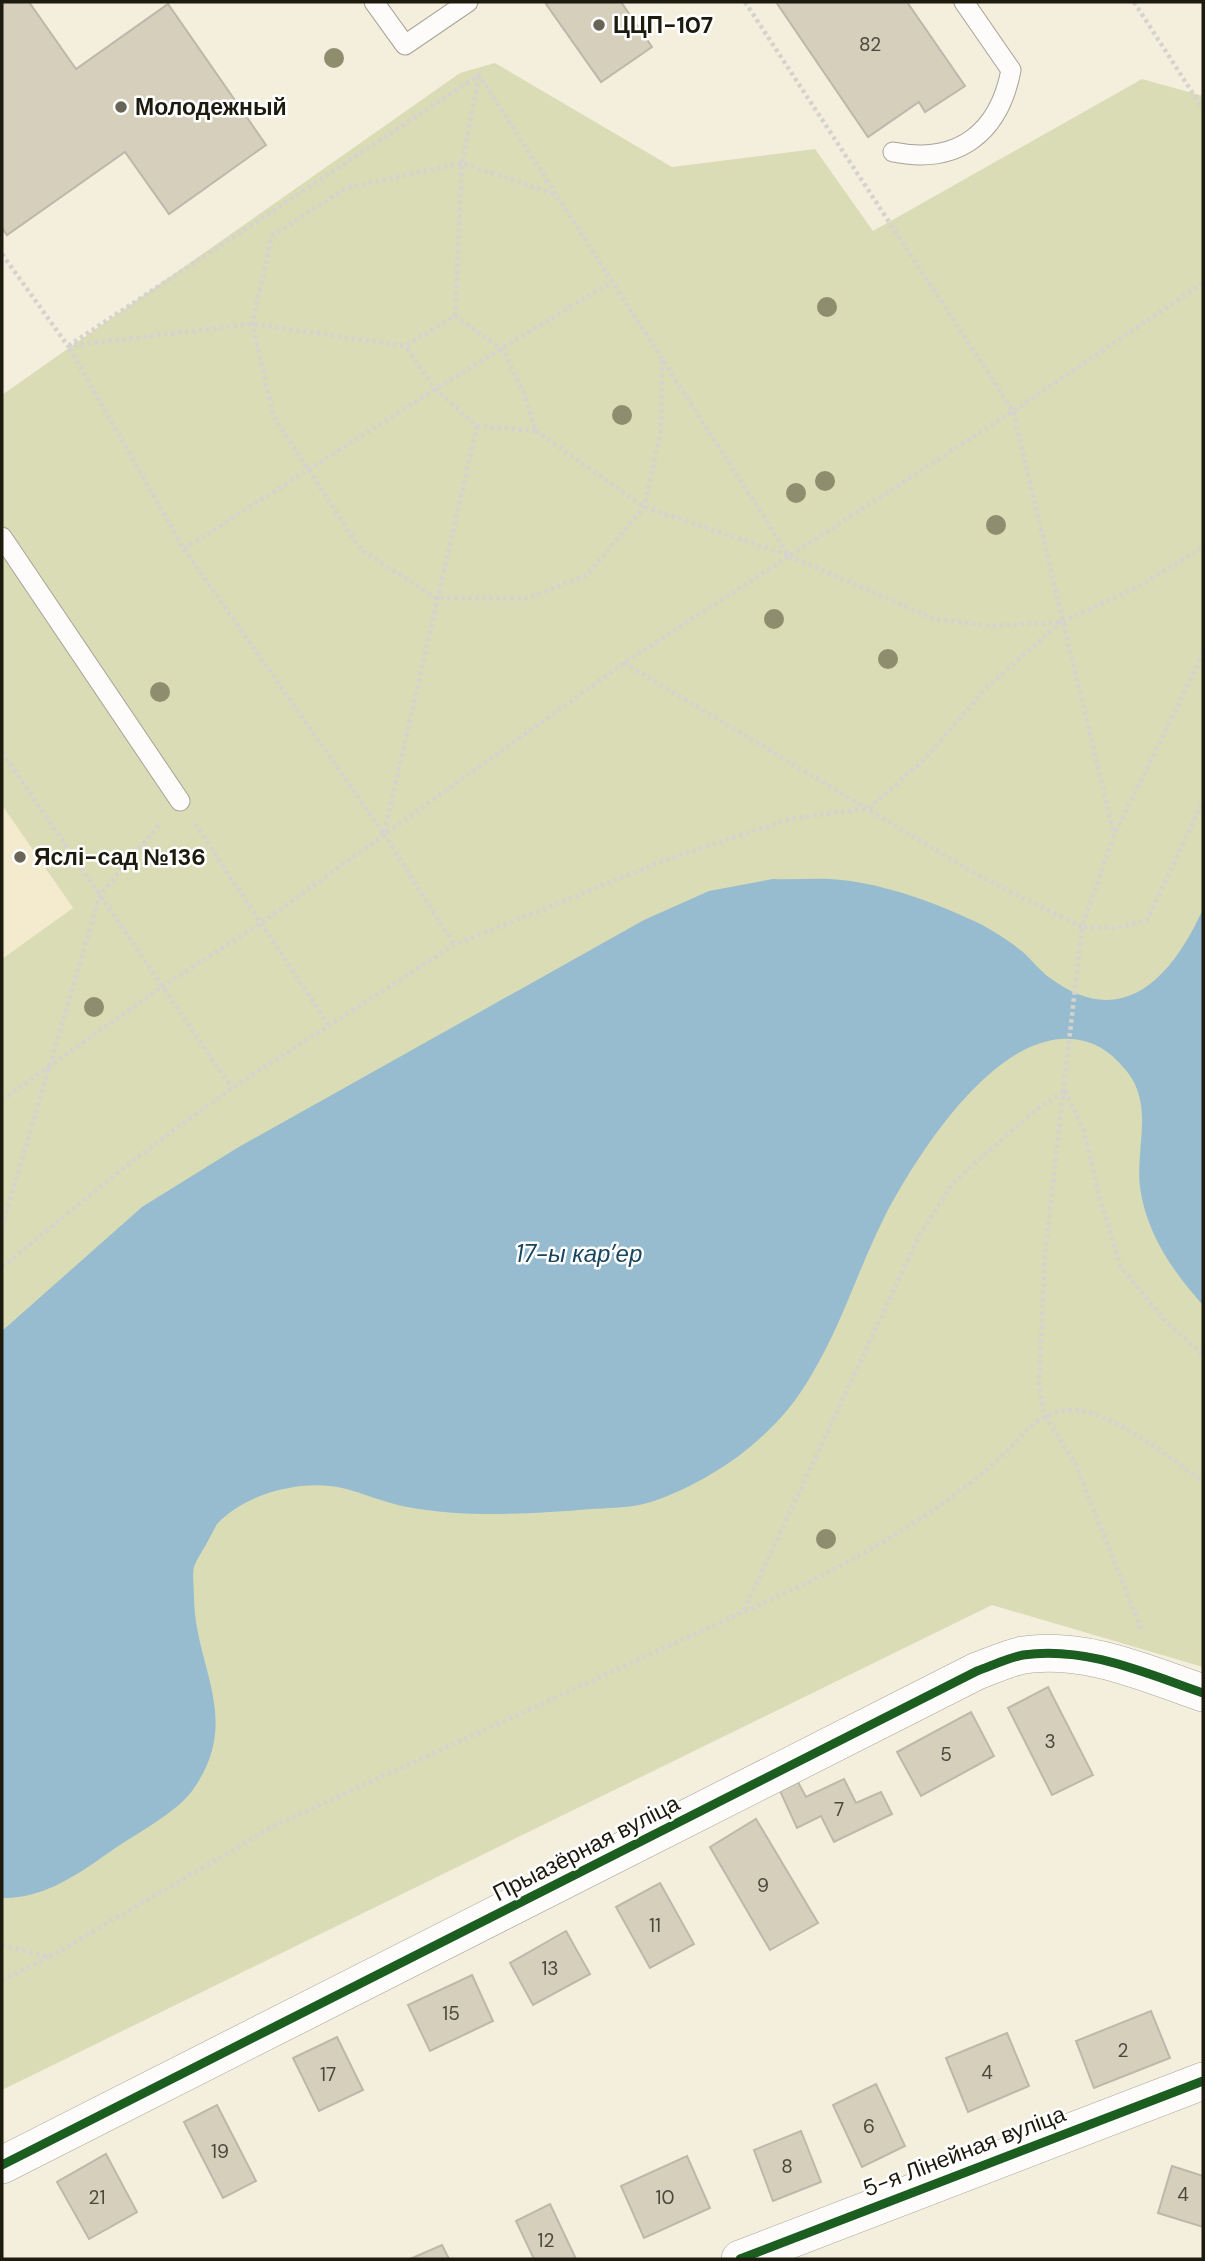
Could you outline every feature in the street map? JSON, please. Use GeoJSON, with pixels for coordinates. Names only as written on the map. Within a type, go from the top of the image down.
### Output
{"type":"FeatureCollection","features":[{"type":"Feature","properties":{"kind":"street","name":"Прыазёрная вуліца"},"geometry":{"type":"LineString","coordinates":[[2,2165],[977,1671],[1021,1656],[1063,1652],[1110,1662],[1203,1693]]}},
{"type":"Feature","properties":{"kind":"street","name":"5-я Лінейная вуліца"},"geometry":{"type":"LineString","coordinates":[[740,2259],[1203,2081]]}},
{"type":"Feature","properties":{"kind":"lane"},"geometry":{"type":"LineString","coordinates":[[374,2],[405,46],[468,2]]}},
{"type":"Feature","properties":{"kind":"lane"},"geometry":{"type":"LineString","coordinates":[[893,152],[931,156],[950,151],[985,130],[998,112],[1011,69],[964,2]]}},
{"type":"Feature","properties":{"kind":"lane"},"geometry":{"type":"LineString","coordinates":[[2,537],[180,801]]}},
{"type":"Feature","properties":{"kind":"path"},"geometry":{"type":"LineString","coordinates":[[745,2],[1013,411],[1061,622],[1114,835]]}},
{"type":"Feature","properties":{"kind":"path"},"geometry":{"type":"LineString","coordinates":[[1134,2],[1203,110]]}},
{"type":"Feature","properties":{"kind":"path"},"geometry":{"type":"LineString","coordinates":[[479,75],[610,283],[662,358],[789,556]]}},
{"type":"Feature","properties":{"kind":"path"},"geometry":{"type":"LineString","coordinates":[[455,316],[462,163],[479,75]]}},
{"type":"Feature","properties":{"kind":"path"},"geometry":{"type":"LineString","coordinates":[[68,346],[479,75]]}},
{"type":"Feature","properties":{"kind":"path"},"geometry":{"type":"LineString","coordinates":[[555,195],[462,163],[346,188],[272,236],[252,324],[274,418],[360,550],[436,598],[527,598],[587,575],[644,507],[661,430],[662,358]]}},
{"type":"Feature","properties":{"kind":"path"},"geometry":{"type":"LineString","coordinates":[[2,254],[68,346],[184,550],[384,834],[454,945]]}},
{"type":"Feature","properties":{"kind":"path"},"geometry":{"type":"LineString","coordinates":[[184,550],[435,389],[610,283]]}},
{"type":"Feature","properties":{"kind":"path"},"geometry":{"type":"LineString","coordinates":[[2,1100],[163,986],[261,923],[624,663],[1013,411],[1203,283]]}},
{"type":"Feature","properties":{"kind":"path"},"geometry":{"type":"LineString","coordinates":[[68,346],[252,324],[405,346],[455,316]]}},
{"type":"Feature","properties":{"kind":"path"},"geometry":{"type":"LineString","coordinates":[[455,316],[503,350],[524,394],[536,431]]}},
{"type":"Feature","properties":{"kind":"path"},"geometry":{"type":"LineString","coordinates":[[405,346],[435,389],[477,426],[536,431],[644,507],[789,556],[935,619],[992,626],[1061,622]]}},
{"type":"Feature","properties":{"kind":"path"},"geometry":{"type":"LineString","coordinates":[[384,834],[477,426]]}},
{"type":"Feature","properties":{"kind":"path"},"geometry":{"type":"LineString","coordinates":[[2,1267],[136,1158],[232,1088],[454,945],[680,855],[790,819],[869,807],[926,758],[986,688],[1061,622],[1134,589],[1203,547]]}},
{"type":"Feature","properties":{"kind":"path"},"geometry":{"type":"LineString","coordinates":[[1161,1679],[1076,1465],[1044,1414],[1039,1386],[1045,1253],[1082,927],[1114,835],[1203,654]]}},
{"type":"Feature","properties":{"kind":"path"},"geometry":{"type":"LineString","coordinates":[[624,663],[869,807],[979,876],[1082,927],[1117,928],[1147,920],[1203,801]]}},
{"type":"Feature","properties":{"kind":"path"},"geometry":{"type":"LineString","coordinates":[[2,752],[232,1088]]}},
{"type":"Feature","properties":{"kind":"path"},"geometry":{"type":"LineString","coordinates":[[2,1227],[100,895],[180,801],[328,1024]]}},
{"type":"Feature","properties":{"kind":"path"},"geometry":{"type":"LineString","coordinates":[[1065,1090],[1084,1131],[1100,1199],[1121,1267],[1166,1322],[1203,1355]]}},
{"type":"Feature","properties":{"kind":"path"},"geometry":{"type":"LineString","coordinates":[[744,1610],[919,1234],[954,1182],[1033,1112],[1065,1090]]}},
{"type":"Feature","properties":{"kind":"path"},"geometry":{"type":"LineString","coordinates":[[2,1980],[49,1957],[276,1825],[811,1581],[882,1544],[1003,1455],[1044,1414],[1071,1409],[1102,1418],[1143,1440],[1203,1481]]}},
{"type":"Feature","properties":{"kind":"path"},"geometry":{"type":"LineString","coordinates":[[2,1945],[49,1957]]}},
{"type":"Feature","properties":{"kind":"shaded area","name":"Яслі-сад №136"},"geometry":{"type":"Polygon","coordinates":[[[2,805],[73,908],[2,959],[2,805]]]}},
{"type":"Feature","properties":{"kind":"green space"},"geometry":{"type":"Polygon","coordinates":[[[495,63],[672,167],[815,149],[873,231],[1142,79],[1203,96],[1203,1667],[992,1605],[2,2090],[2,959],[73,908],[2,805],[2,395],[460,73],[495,63]]]}},
{"type":"Feature","properties":{"kind":"water","name":"17-ы кар’ер"},"geometry":{"type":"Polygon","coordinates":[[[773,879],[859,882],[926,901],[986,927],[1023,952],[1050,978],[1077,994],[1101,1000],[1123,998],[1143,989],[1161,974],[1177,955],[1203,909],[1203,1305],[1162,1251],[1143,1204],[1139,1172],[1142,1110],[1133,1081],[1110,1055],[1084,1041],[1053,1040],[1022,1051],[993,1071],[965,1098],[918,1160],[885,1216],[823,1355],[799,1395],[759,1439],[712,1474],[667,1496],[639,1505],[621,1507],[522,1513],[452,1513],[399,1505],[342,1488],[310,1485],[275,1491],[229,1513],[217,1524],[193,1570],[196,1622],[215,1716],[214,1740],[207,1765],[192,1791],[167,1814],[75,1875],[33,1894],[2,1898],[2,1331],[142,1207],[237,1148],[644,920],[709,891],[773,879]]]}},
{"type":"Feature","properties":{"kind":"building","name":"Молодежный"},"geometry":{"type":"Polygon","coordinates":[[[2,2],[29,2],[76,69],[168,4],[266,145],[169,214],[125,152],[7,235],[2,228],[2,2]]]}},
{"type":"Feature","properties":{"kind":"building","name":"ЦЦП-107"},"geometry":{"type":"Polygon","coordinates":[[[621,2],[652,47],[601,82],[546,4],[621,2]]]}},
{"type":"Feature","properties":{"kind":"building"},"geometry":{"type":"Polygon","coordinates":[[[776,2],[907,2],[965,86],[925,112],[919,102],[868,137],[776,2]]]}},
{"type":"Feature","properties":{"kind":"building"},"geometry":{"type":"Polygon","coordinates":[[[1048,1687],[1093,1775],[1052,1795],[1008,1708],[1048,1687]]]}},
{"type":"Feature","properties":{"kind":"building"},"geometry":{"type":"Polygon","coordinates":[[[971,1712],[994,1756],[921,1796],[897,1752],[971,1712]]]}},
{"type":"Feature","properties":{"kind":"building"},"geometry":{"type":"Polygon","coordinates":[[[844,1779],[856,1803],[881,1792],[892,1814],[834,1842],[821,1816],[797,1828],[780,1791],[798,1782],[806,1797],[844,1779]]]}},
{"type":"Feature","properties":{"kind":"building"},"geometry":{"type":"Polygon","coordinates":[[[756,1819],[818,1923],[770,1950],[710,1847],[756,1819]]]}},
{"type":"Feature","properties":{"kind":"building"},"geometry":{"type":"Polygon","coordinates":[[[660,1883],[694,1944],[650,1968],[616,1907],[660,1883]]]}},
{"type":"Feature","properties":{"kind":"building"},"geometry":{"type":"Polygon","coordinates":[[[566,1931],[590,1974],[533,2005],[510,1963],[566,1931]]]}},
{"type":"Feature","properties":{"kind":"building"},"geometry":{"type":"Polygon","coordinates":[[[472,1975],[493,2021],[430,2051],[408,2005],[472,1975]]]}},
{"type":"Feature","properties":{"kind":"building"},"geometry":{"type":"Polygon","coordinates":[[[1151,2011],[1170,2058],[1094,2088],[1076,2041],[1151,2011]]]}},
{"type":"Feature","properties":{"kind":"building"},"geometry":{"type":"Polygon","coordinates":[[[1007,2033],[1029,2086],[968,2112],[946,2058],[1007,2033]]]}},
{"type":"Feature","properties":{"kind":"building"},"geometry":{"type":"Polygon","coordinates":[[[337,2037],[363,2090],[319,2111],[293,2058],[337,2037]]]}},
{"type":"Feature","properties":{"kind":"building"},"geometry":{"type":"Polygon","coordinates":[[[876,2084],[905,2146],[862,2167],[833,2105],[876,2084]]]}},
{"type":"Feature","properties":{"kind":"building"},"geometry":{"type":"Polygon","coordinates":[[[217,2105],[256,2181],[223,2198],[184,2122],[217,2105]]]}},
{"type":"Feature","properties":{"kind":"building"},"geometry":{"type":"Polygon","coordinates":[[[801,2131],[821,2182],[773,2201],[754,2150],[801,2131]]]}},
{"type":"Feature","properties":{"kind":"building"},"geometry":{"type":"Polygon","coordinates":[[[106,2154],[137,2212],[89,2239],[57,2182],[106,2154]]]}},
{"type":"Feature","properties":{"kind":"building"},"geometry":{"type":"Polygon","coordinates":[[[687,2156],[710,2208],[644,2238],[621,2186],[687,2156]]]}},
{"type":"Feature","properties":{"kind":"building"},"geometry":{"type":"Polygon","coordinates":[[[1172,2166],[1203,2176],[1203,2227],[1158,2213],[1172,2166]]]}},
{"type":"Feature","properties":{"kind":"building"},"geometry":{"type":"Polygon","coordinates":[[[550,2204],[576,2259],[534,2259],[516,2221],[550,2204]]]}},
{"type":"Feature","properties":{"kind":"building"},"geometry":{"type":"Polygon","coordinates":[[[442,2245],[449,2259],[410,2259],[442,2245]]]}},
{"type":"Feature","properties":{"kind":"cycle path"},"geometry":{"type":"LineString","coordinates":[[2,2165],[977,1671],[1023,1655],[1070,1654],[1115,1663],[1203,1693]]}},
{"type":"Feature","properties":{"kind":"cycle path"},"geometry":{"type":"LineString","coordinates":[[740,2259],[1203,2081]]}},
{"type":"Feature","properties":{"kind":"place","name":"ЦЦП-107"},"geometry":{"type":"Point","coordinates":[599,25]}},
{"type":"Feature","properties":{"kind":"place","name":"Молодежный"},"geometry":{"type":"Point","coordinates":[121,107]}},
{"type":"Feature","properties":{"kind":"place","name":"Яслі-сад №136"},"geometry":{"type":"Point","coordinates":[20,857]}}]}
